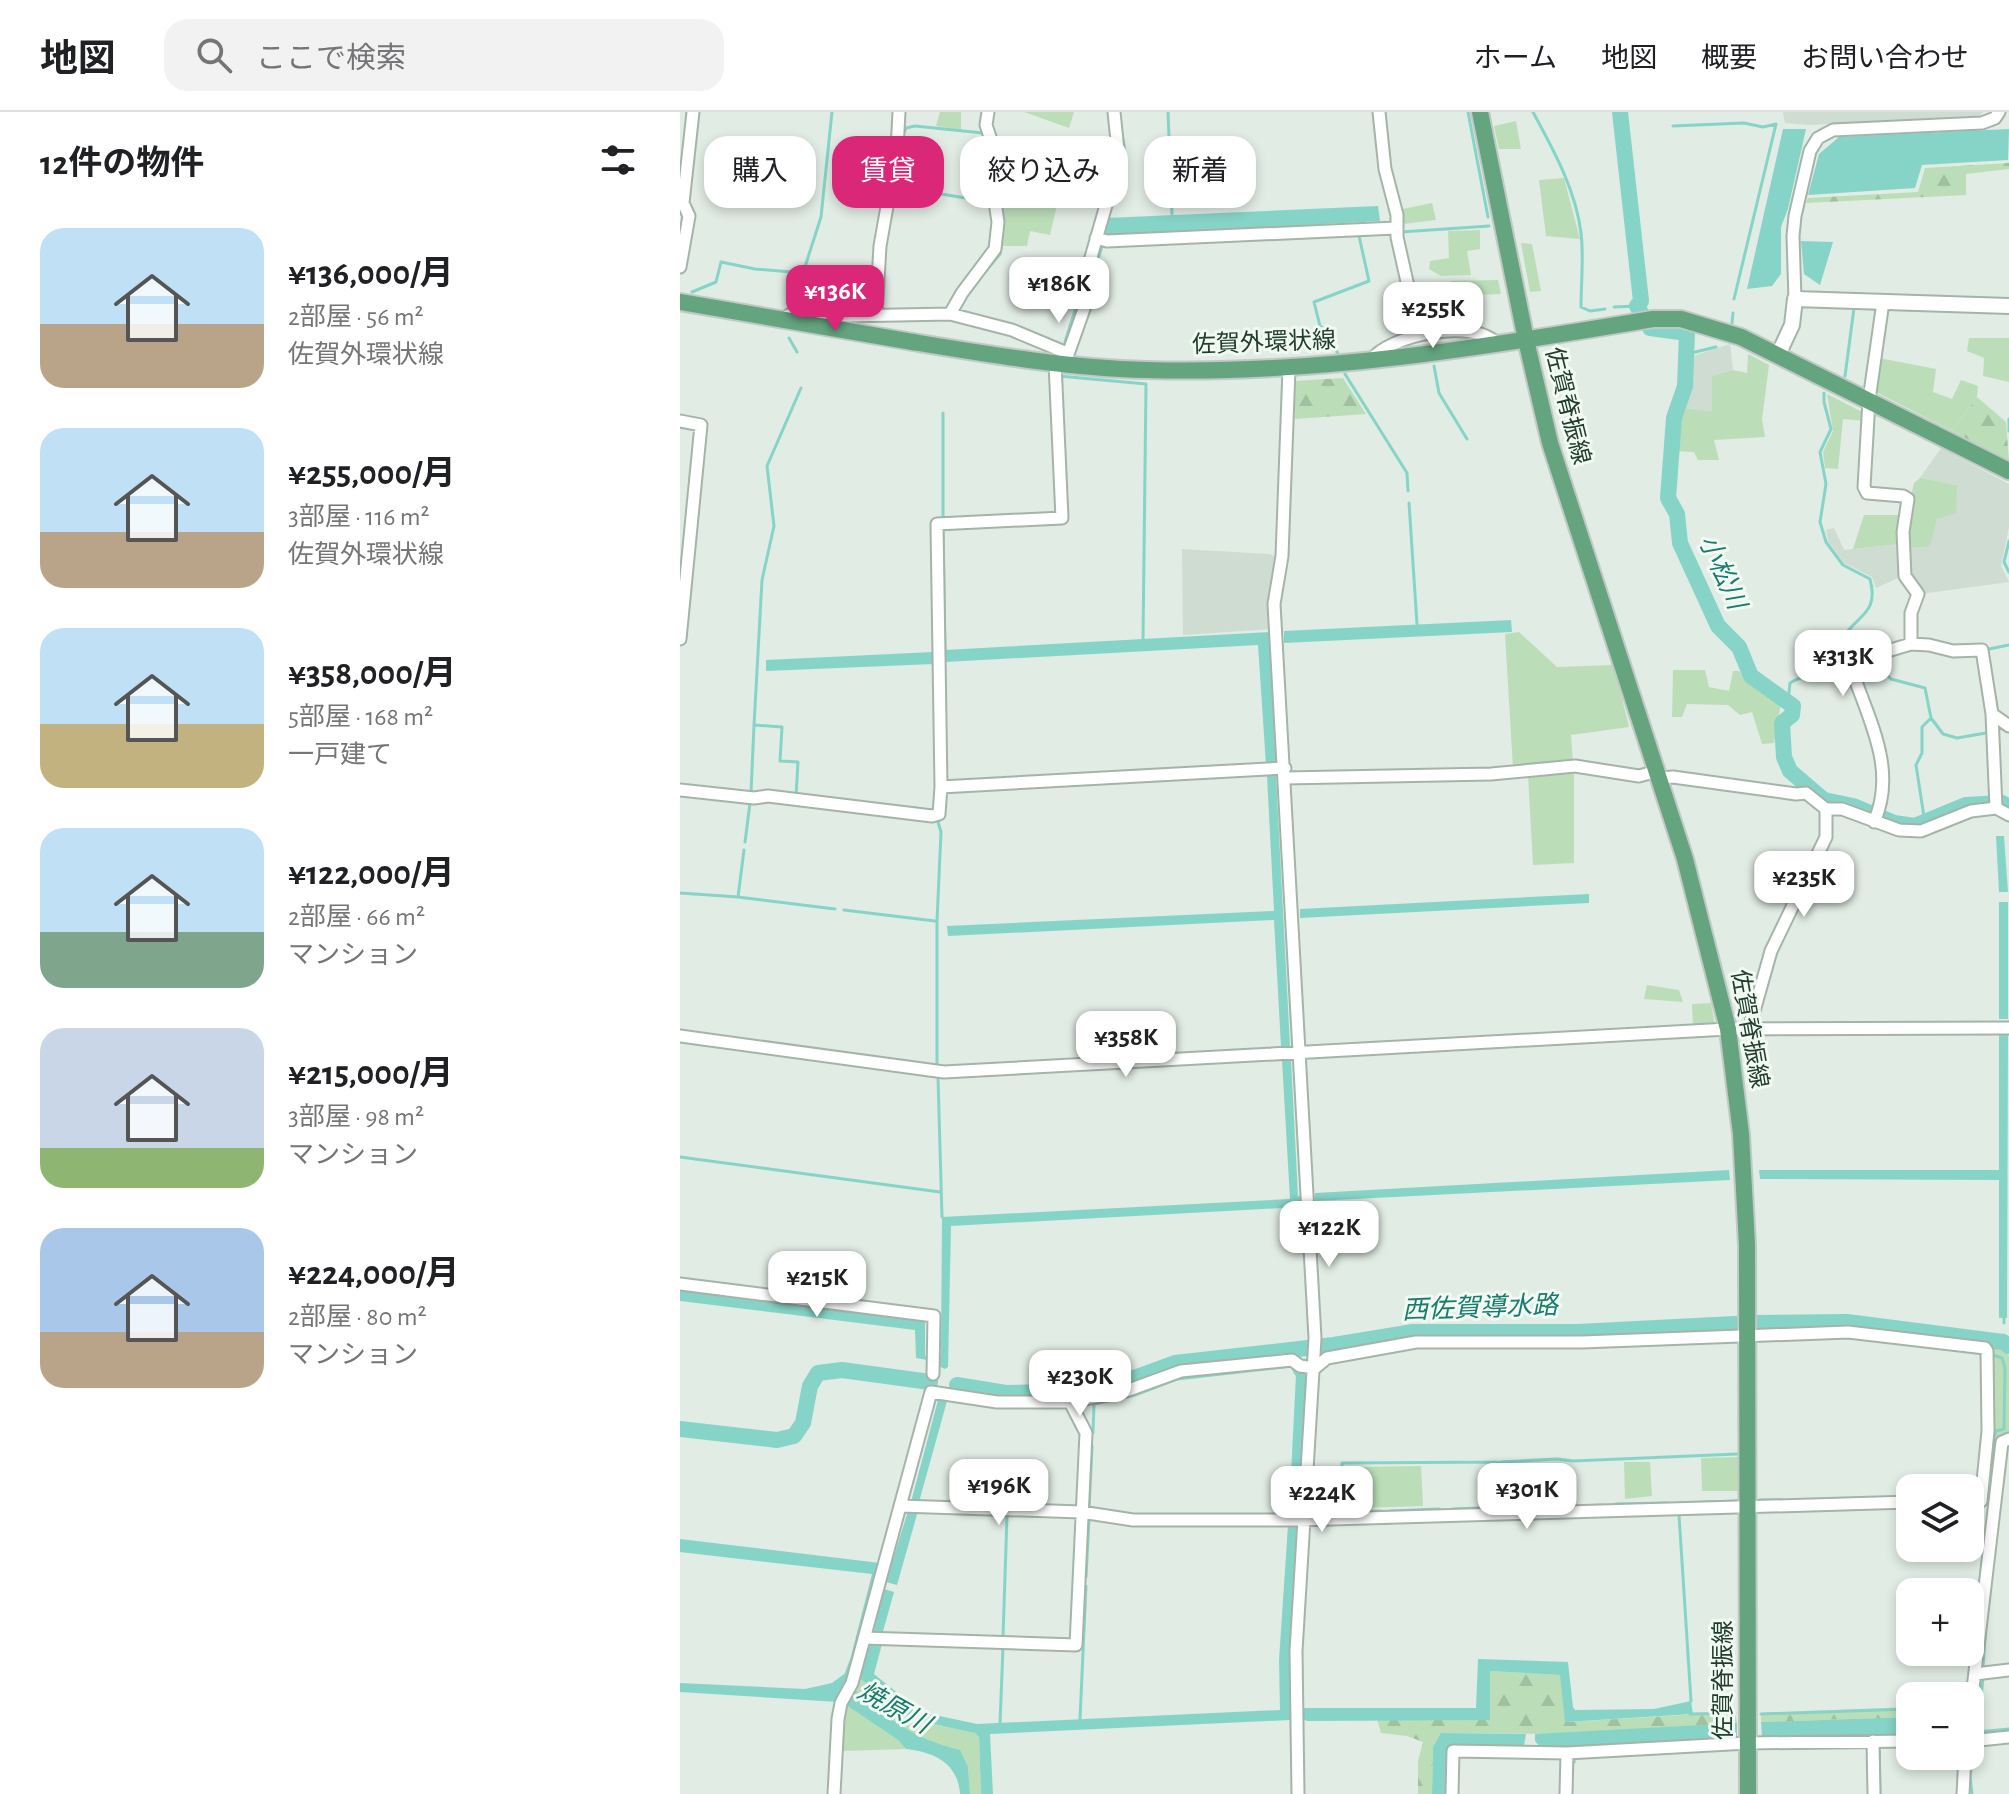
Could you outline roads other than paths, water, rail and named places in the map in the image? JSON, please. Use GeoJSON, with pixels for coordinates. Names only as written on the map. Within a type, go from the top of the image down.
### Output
{"type":"FeatureCollection","features":[{"type":"Feature","properties":{"kind":"main road","name":"佐賀脊振線"},"geometry":{"type":"LineString","coordinates":[[1480,112],[1550,443],[1701,914],[1728,1029],[1744,1174],[1748,1794]]}},
{"type":"Feature","properties":{"kind":"main road","name":"佐賀外環状線"},"geometry":{"type":"LineString","coordinates":[[680,302],[967,351],[1147,370],[1289,369],[1498,344],[1653,319],[1681,319],[1711,326],[1778,355],[2009,471]]}},
{"type":"Feature","properties":{"kind":"street"},"geometry":{"type":"LineString","coordinates":[[680,267],[689,216],[683,203],[693,112]]}},
{"type":"Feature","properties":{"kind":"street"},"geometry":{"type":"LineString","coordinates":[[876,315],[880,246],[897,150],[899,112]]}},
{"type":"Feature","properties":{"kind":"street"},"geometry":{"type":"LineString","coordinates":[[950,314],[995,249],[998,222],[990,159],[994,149],[987,128],[988,112]]}},
{"type":"Feature","properties":{"kind":"street"},"geometry":{"type":"LineString","coordinates":[[680,790],[754,798],[768,796],[932,816],[939,814],[937,524],[1062,518],[1063,360],[1102,240],[1119,160],[1114,112]]}},
{"type":"Feature","properties":{"kind":"street"},"geometry":{"type":"LineString","coordinates":[[1379,112],[1385,169],[1397,215],[1396,228],[1414,313],[1423,334]]}},
{"type":"Feature","properties":{"kind":"street"},"geometry":{"type":"LineString","coordinates":[[1778,355],[1792,325],[1795,216],[1810,151],[1818,138],[1833,130],[1982,123],[1995,118],[1999,112]]}},
{"type":"Feature","properties":{"kind":"street"},"geometry":{"type":"LineString","coordinates":[[1102,240],[1396,228]]}},
{"type":"Feature","properties":{"kind":"street"},"geometry":{"type":"LineString","coordinates":[[1795,299],[2009,306]]}},
{"type":"Feature","properties":{"kind":"street"},"geometry":{"type":"LineString","coordinates":[[1883,302],[1869,400],[1864,487],[1867,493],[1908,499],[1903,532],[1905,576],[1918,594],[1911,613],[1911,644]]}},
{"type":"Feature","properties":{"kind":"street"},"geometry":{"type":"LineString","coordinates":[[782,320],[791,314],[950,314],[1012,330],[1063,360]]}},
{"type":"Feature","properties":{"kind":"street"},"geometry":{"type":"LineString","coordinates":[[1370,361],[1377,352],[1423,334],[1478,331],[1498,344]]}},
{"type":"Feature","properties":{"kind":"street"},"geometry":{"type":"LineString","coordinates":[[1289,369],[1282,556],[1274,604],[1278,771],[1291,1053],[1308,1200],[1315,1338],[1298,1520],[1298,1794]]}},
{"type":"Feature","properties":{"kind":"street"},"geometry":{"type":"LineString","coordinates":[[680,421],[701,425],[680,639]]}},
{"type":"Feature","properties":{"kind":"street"},"geometry":{"type":"LineString","coordinates":[[1874,822],[1884,783],[1883,761],[1855,679],[1862,669],[1875,667],[1884,652],[1911,644],[1953,651],[1982,650],[1992,714],[1996,808]]}},
{"type":"Feature","properties":{"kind":"street"},"geometry":{"type":"LineString","coordinates":[[1992,714],[2009,726]]}},
{"type":"Feature","properties":{"kind":"street"},"geometry":{"type":"LineString","coordinates":[[941,787],[1278,771],[1491,774],[1575,766],[1639,776],[1658,774],[1806,793],[1826,809],[1842,809],[1899,830],[1921,831],[1971,811],[1996,808],[2009,815]]}},
{"type":"Feature","properties":{"kind":"street"},"geometry":{"type":"LineString","coordinates":[[1749,1029],[1771,951],[1826,837],[1826,809]]}},
{"type":"Feature","properties":{"kind":"street"},"geometry":{"type":"LineString","coordinates":[[680,1036],[944,1072],[1728,1029],[2005,1028]]}},
{"type":"Feature","properties":{"kind":"street"},"geometry":{"type":"LineString","coordinates":[[680,1284],[934,1316],[933,1374]]}},
{"type":"Feature","properties":{"kind":"street"},"geometry":{"type":"LineString","coordinates":[[834,1794],[843,1699],[873,1638],[909,1506],[931,1392],[997,1402],[1070,1402],[1126,1391],[1181,1371],[1292,1360],[1300,1366],[1416,1342],[1582,1342],[1848,1332],[1985,1348],[1988,1431],[1984,1476]]}},
{"type":"Feature","properties":{"kind":"street"},"geometry":{"type":"LineString","coordinates":[[873,1638],[1076,1645],[1086,1433],[1070,1402]]}},
{"type":"Feature","properties":{"kind":"street"},"geometry":{"type":"LineString","coordinates":[[1984,1493],[2002,1442],[2009,1439]]}},
{"type":"Feature","properties":{"kind":"street"},"geometry":{"type":"LineString","coordinates":[[909,1506],[1081,1512],[1133,1520],[1298,1520],[1896,1502]]}},
{"type":"Feature","properties":{"kind":"street"},"geometry":{"type":"LineString","coordinates":[[1974,1682],[1979,1562]]}},
{"type":"Feature","properties":{"kind":"street"},"geometry":{"type":"LineString","coordinates":[[1975,1674],[2009,1670]]}},
{"type":"Feature","properties":{"kind":"street"},"geometry":{"type":"LineString","coordinates":[[1984,1740],[2009,1737]]}},
{"type":"Feature","properties":{"kind":"street"},"geometry":{"type":"LineString","coordinates":[[1874,1794],[1878,1741]]}},
{"type":"Feature","properties":{"kind":"street"},"geometry":{"type":"LineString","coordinates":[[1452,1794],[1453,1751],[1572,1752],[1748,1743],[1896,1741]]}},
{"type":"Feature","properties":{"kind":"street"},"geometry":{"type":"LineString","coordinates":[[1566,1794],[1572,1752]]}},
{"type":"Feature","properties":{"kind":"street"},"geometry":{"type":"LineString","coordinates":[[1963,1794],[1964,1770]]}},
{"type":"Feature","properties":{"kind":"water"},"geometry":{"type":"Polygon","coordinates":[[[1783,129],[1806,129],[1781,227],[1781,274],[1772,286],[1747,289],[1783,129]]]}},
{"type":"Feature","properties":{"kind":"water"},"geometry":{"type":"Polygon","coordinates":[[[2009,129],[2008,160],[1922,165],[1915,188],[1808,195],[1819,154],[1839,137],[2009,129]]]}},
{"type":"Feature","properties":{"kind":"water"},"geometry":{"type":"Polygon","coordinates":[[[1378,206],[1380,221],[1107,236],[1102,231],[1106,218],[1378,206]]]}},
{"type":"Feature","properties":{"kind":"water"},"geometry":{"type":"Polygon","coordinates":[[[1801,241],[1833,242],[1820,285],[1804,274],[1801,241]]]}},
{"type":"Feature","properties":{"kind":"water"},"geometry":{"type":"Polygon","coordinates":[[[1511,620],[1512,632],[1284,643],[1284,631],[1511,620]]]}},
{"type":"Feature","properties":{"kind":"water"},"geometry":{"type":"Polygon","coordinates":[[[1270,632],[1277,764],[1266,765],[1258,645],[945,662],[945,650],[1270,632]]]}},
{"type":"Feature","properties":{"kind":"water"},"geometry":{"type":"Polygon","coordinates":[[[933,652],[934,664],[766,671],[766,660],[933,652]]]}},
{"type":"Feature","properties":{"kind":"water"},"geometry":{"type":"Polygon","coordinates":[[[1267,776],[1276,776],[1290,1046],[1281,1046],[1274,920],[948,936],[947,926],[1274,911],[1267,776]]]}},
{"type":"Feature","properties":{"kind":"water"},"geometry":{"type":"Polygon","coordinates":[[[1996,836],[2004,836],[2008,892],[1999,892],[1996,836]]]}},
{"type":"Feature","properties":{"kind":"water"},"geometry":{"type":"Polygon","coordinates":[[[1589,894],[1589,903],[1300,918],[1300,909],[1589,894]]]}},
{"type":"Feature","properties":{"kind":"water"},"geometry":{"type":"Polygon","coordinates":[[[1999,902],[2008,902],[2008,1019],[1999,1019],[1999,902]]]}},
{"type":"Feature","properties":{"kind":"water"},"geometry":{"type":"Polygon","coordinates":[[[1999,1035],[2008,1035],[2007,1318],[1999,1318],[1999,1180],[1760,1179],[1759,1170],[1999,1170],[1999,1035]]]}},
{"type":"Feature","properties":{"kind":"water"},"geometry":{"type":"Polygon","coordinates":[[[1291,1059],[1298,1196],[1302,1197],[1302,1207],[951,1226],[948,1367],[938,1366],[941,1352],[942,1217],[1290,1199],[1282,1060],[1291,1059]]]}},
{"type":"Feature","properties":{"kind":"water"},"geometry":{"type":"Polygon","coordinates":[[[1729,1170],[1730,1180],[1315,1201],[1315,1193],[1729,1170]]]}},
{"type":"Feature","properties":{"kind":"water"},"geometry":{"type":"Polygon","coordinates":[[[680,1291],[925,1320],[927,1360],[916,1358],[915,1330],[680,1301],[680,1291]]]}},
{"type":"Feature","properties":{"kind":"water"},"geometry":{"type":"Polygon","coordinates":[[[1296,1374],[1309,1375],[1299,1514],[1289,1514],[1296,1374]]]}},
{"type":"Feature","properties":{"kind":"water"},"geometry":{"type":"Polygon","coordinates":[[[938,1400],[947,1401],[919,1502],[911,1502],[938,1400]]]}},
{"type":"Feature","properties":{"kind":"water"},"geometry":{"type":"Polygon","coordinates":[[[908,1511],[918,1511],[897,1585],[886,1582],[908,1511]]]}},
{"type":"Feature","properties":{"kind":"water"},"geometry":{"type":"Polygon","coordinates":[[[1288,1525],[1297,1525],[1300,1534],[1289,1656],[1290,1720],[990,1734],[993,1794],[981,1794],[979,1737],[975,1733],[915,1720],[859,1678],[869,1643],[882,1644],[874,1674],[921,1712],[977,1724],[1280,1710],[1279,1660],[1288,1525]]]}},
{"type":"Feature","properties":{"kind":"water"},"geometry":{"type":"Polygon","coordinates":[[[680,1539],[880,1563],[852,1661],[872,1574],[680,1552],[680,1539]]]}},
{"type":"Feature","properties":{"kind":"water"},"geometry":{"type":"Polygon","coordinates":[[[884,1589],[894,1592],[882,1635],[873,1634],[884,1589]]]}},
{"type":"Feature","properties":{"kind":"water"},"geometry":{"type":"Polygon","coordinates":[[[1478,1659],[1568,1662],[1575,1710],[1654,1709],[1691,1701],[1693,1714],[1565,1722],[1560,1675],[1490,1671],[1490,1720],[1302,1719],[1304,1708],[1476,1708],[1478,1659]]]}},
{"type":"Feature","properties":{"kind":"water"},"geometry":{"type":"Polygon","coordinates":[[[844,1674],[848,1675],[838,1702],[680,1692],[680,1683],[805,1689],[832,1683],[844,1674]]]}},
{"type":"Feature","properties":{"kind":"water"},"geometry":{"type":"Polygon","coordinates":[[[854,1689],[902,1727],[928,1740],[960,1750],[968,1767],[970,1794],[960,1794],[955,1774],[943,1761],[906,1749],[898,1740],[846,1705],[854,1689]]]}},
{"type":"Feature","properties":{"kind":"water"},"geometry":{"type":"Polygon","coordinates":[[[1896,1717],[1896,1735],[1762,1738],[1761,1722],[1896,1717]]]}},
{"type":"Feature","properties":{"kind":"water"},"geometry":{"type":"Polygon","coordinates":[[[1737,1723],[1737,1737],[1562,1747],[1540,1747],[1535,1741],[1535,1734],[1737,1723]]]}},
{"type":"Feature","properties":{"kind":"water"},"geometry":{"type":"Polygon","coordinates":[[[1441,1733],[1526,1734],[1524,1746],[1452,1747],[1448,1794],[1432,1794],[1433,1747],[1441,1733]]]}},
{"type":"Feature","properties":{"kind":"waterway"},"geometry":{"type":"LineString","coordinates":[[692,292],[716,282],[721,262],[755,269],[803,273],[821,217],[832,112]]}},
{"type":"Feature","properties":{"kind":"waterway"},"geometry":{"type":"LineString","coordinates":[[1168,112],[1172,215]]}},
{"type":"Feature","properties":{"kind":"waterway"},"geometry":{"type":"LineString","coordinates":[[1468,112],[1488,217]]}},
{"type":"Feature","properties":{"kind":"waterway"},"geometry":{"type":"LineString","coordinates":[[1533,112],[1563,170],[1578,217],[1582,251],[1581,307],[1590,311],[1605,309]]}},
{"type":"Feature","properties":{"kind":"waterway","name":"小松川"},"geometry":{"type":"LineString","coordinates":[[1620,112],[1641,301],[1637,306],[1650,328],[1687,333],[1685,386],[1674,418],[1668,498],[1677,514],[1680,543],[1718,626],[1739,647],[1751,676],[1793,706],[1792,715],[1782,723],[1784,757],[1790,771],[1824,800],[1853,806],[1894,823],[1915,826],[1966,805],[2002,803],[2009,807]]}},
{"type":"Feature","properties":{"kind":"waterway"},"geometry":{"type":"LineString","coordinates":[[1673,126],[1744,123],[1763,127],[1776,124],[1734,299]]}},
{"type":"Feature","properties":{"kind":"waterway"},"geometry":{"type":"LineString","coordinates":[[902,136],[906,128],[915,126],[983,133]]}},
{"type":"Feature","properties":{"kind":"waterway"},"geometry":{"type":"LineString","coordinates":[[944,194],[960,197]]}},
{"type":"Feature","properties":{"kind":"waterway"},"geometry":{"type":"LineString","coordinates":[[1401,232],[1489,226]]}},
{"type":"Feature","properties":{"kind":"waterway"},"geometry":{"type":"LineString","coordinates":[[1085,300],[1107,231]]}},
{"type":"Feature","properties":{"kind":"waterway"},"geometry":{"type":"LineString","coordinates":[[1339,356],[1326,330],[1320,326],[1314,302],[1369,281],[1359,236],[1373,234]]}},
{"type":"Feature","properties":{"kind":"waterway"},"geometry":{"type":"LineString","coordinates":[[978,280],[1000,254],[1001,247]]}},
{"type":"Feature","properties":{"kind":"waterway"},"geometry":{"type":"LineString","coordinates":[[1416,298],[1426,328]]}},
{"type":"Feature","properties":{"kind":"waterway"},"geometry":{"type":"LineString","coordinates":[[1065,342],[1076,307],[1080,305]]}},
{"type":"Feature","properties":{"kind":"waterway"},"geometry":{"type":"LineString","coordinates":[[1614,307],[1637,306]]}},
{"type":"Feature","properties":{"kind":"waterway"},"geometry":{"type":"LineString","coordinates":[[1845,376],[1854,308],[1879,309]]}},
{"type":"Feature","properties":{"kind":"waterway"},"geometry":{"type":"LineString","coordinates":[[1887,309],[1911,310]]}},
{"type":"Feature","properties":{"kind":"waterway"},"geometry":{"type":"LineString","coordinates":[[1732,323],[1733,313]]}},
{"type":"Feature","properties":{"kind":"waterway"},"geometry":{"type":"LineString","coordinates":[[789,338],[797,352]]}},
{"type":"Feature","properties":{"kind":"waterway"},"geometry":{"type":"LineString","coordinates":[[1687,354],[1716,347]]}},
{"type":"Feature","properties":{"kind":"waterway"},"geometry":{"type":"LineString","coordinates":[[1434,366],[1439,393],[1467,439]]}},
{"type":"Feature","properties":{"kind":"waterway"},"geometry":{"type":"LineString","coordinates":[[1345,374],[1407,473],[1408,491]]}},
{"type":"Feature","properties":{"kind":"waterway"},"geometry":{"type":"LineString","coordinates":[[1059,376],[1146,384],[1143,641]]}},
{"type":"Feature","properties":{"kind":"waterway"},"geometry":{"type":"LineString","coordinates":[[796,796],[798,762],[780,761],[782,727],[754,725],[762,580],[774,526],[767,466],[801,388]]}},
{"type":"Feature","properties":{"kind":"waterway"},"geometry":{"type":"LineString","coordinates":[[1788,701],[1790,683],[1834,660],[1841,639],[1866,612],[1872,599],[1870,579],[1843,565],[1826,542],[1820,522],[1826,484],[1820,452],[1831,429],[1824,393]]}},
{"type":"Feature","properties":{"kind":"waterway"},"geometry":{"type":"LineString","coordinates":[[943,413],[943,517]]}},
{"type":"Feature","properties":{"kind":"waterway"},"geometry":{"type":"LineString","coordinates":[[2009,419],[2009,431]]}},
{"type":"Feature","properties":{"kind":"waterway"},"geometry":{"type":"LineString","coordinates":[[1409,503],[1417,624]]}},
{"type":"Feature","properties":{"kind":"waterway"},"geometry":{"type":"LineString","coordinates":[[943,531],[945,650]]}},
{"type":"Feature","properties":{"kind":"waterway"},"geometry":{"type":"LineString","coordinates":[[2009,541],[2004,562],[2009,572]]}},
{"type":"Feature","properties":{"kind":"waterway"},"geometry":{"type":"LineString","coordinates":[[1989,649],[2009,645]]}},
{"type":"Feature","properties":{"kind":"waterway"},"geometry":{"type":"LineString","coordinates":[[1885,665],[1888,655]]}},
{"type":"Feature","properties":{"kind":"waterway"},"geometry":{"type":"LineString","coordinates":[[1885,673],[1891,679],[1925,688],[1931,718],[1922,727],[1922,753],[1916,765],[1925,823]]}},
{"type":"Feature","properties":{"kind":"waterway"},"geometry":{"type":"LineString","coordinates":[[1931,718],[1943,734],[1957,738],[1986,733]]}},
{"type":"Feature","properties":{"kind":"waterway"},"geometry":{"type":"LineString","coordinates":[[751,793],[754,725]]}},
{"type":"Feature","properties":{"kind":"waterway"},"geometry":{"type":"LineString","coordinates":[[745,842],[750,803]]}},
{"type":"Feature","properties":{"kind":"waterway"},"geometry":{"type":"LineString","coordinates":[[915,808],[935,811]]}},
{"type":"Feature","properties":{"kind":"waterway"},"geometry":{"type":"LineString","coordinates":[[937,1063],[937,921],[941,832],[938,822]]}},
{"type":"Feature","properties":{"kind":"waterway"},"geometry":{"type":"LineString","coordinates":[[680,893],[738,897],[744,850]]}},
{"type":"Feature","properties":{"kind":"waterway"},"geometry":{"type":"LineString","coordinates":[[738,897],[835,909]]}},
{"type":"Feature","properties":{"kind":"waterway"},"geometry":{"type":"LineString","coordinates":[[844,910],[935,921]]}},
{"type":"Feature","properties":{"kind":"waterway"},"geometry":{"type":"LineString","coordinates":[[938,1078],[942,1217]]}},
{"type":"Feature","properties":{"kind":"waterway"},"geometry":{"type":"LineString","coordinates":[[680,1157],[940,1192]]}},
{"type":"Feature","properties":{"kind":"waterway"},"geometry":{"type":"LineString","coordinates":[[2004,1314],[2004,1323]]}},
{"type":"Feature","properties":{"kind":"waterway","name":"西佐賀導水路"},"geometry":{"type":"LineString","coordinates":[[957,1385],[1006,1393],[1093,1388],[1175,1363],[1334,1345],[1413,1332],[1578,1332],[1753,1323],[1847,1322],[2003,1342],[2009,1346]]}},
{"type":"Feature","properties":{"kind":"waterway","name":"西佐賀導水路"},"geometry":{"type":"LineString","coordinates":[[2003,1342],[2004,1335]]}},
{"type":"Feature","properties":{"kind":"waterway"},"geometry":{"type":"LineString","coordinates":[[1986,1495],[1994,1438],[1996,1431],[2004,1429],[2005,1368],[2002,1358],[1993,1355]]}},
{"type":"Feature","properties":{"kind":"waterway"},"geometry":{"type":"LineString","coordinates":[[1093,1433],[1094,1404],[1135,1395],[1177,1379],[1292,1366],[1296,1374]]}},
{"type":"Feature","properties":{"kind":"waterway","name":"西佐賀導水路"},"geometry":{"type":"LineString","coordinates":[[680,1429],[777,1440],[794,1436],[803,1423],[810,1386],[818,1373],[842,1370],[930,1382]]}},
{"type":"Feature","properties":{"kind":"waterway"},"geometry":{"type":"LineString","coordinates":[[1089,1510],[1092,1446]]}},
{"type":"Feature","properties":{"kind":"waterway"},"geometry":{"type":"LineString","coordinates":[[1343,1512],[1342,1463],[1573,1461],[1737,1454]]}},
{"type":"Feature","properties":{"kind":"waterway"},"geometry":{"type":"LineString","coordinates":[[1501,1463],[1503,1507]]}},
{"type":"Feature","properties":{"kind":"waterway"},"geometry":{"type":"LineString","coordinates":[[1760,1500],[1782,1500]]}},
{"type":"Feature","properties":{"kind":"waterway"},"geometry":{"type":"LineString","coordinates":[[1680,1503],[1737,1501]]}},
{"type":"Feature","properties":{"kind":"waterway"},"geometry":{"type":"LineString","coordinates":[[1616,1504],[1668,1503]]}},
{"type":"Feature","properties":{"kind":"waterway"},"geometry":{"type":"LineString","coordinates":[[1577,1506],[1602,1505]]}},
{"type":"Feature","properties":{"kind":"waterway"},"geometry":{"type":"LineString","coordinates":[[1491,1508],[1563,1506]]}},
{"type":"Feature","properties":{"kind":"waterway"},"geometry":{"type":"LineString","coordinates":[[1453,1509],[1479,1508]]}},
{"type":"Feature","properties":{"kind":"waterway"},"geometry":{"type":"LineString","coordinates":[[1391,1511],[1439,1509]]}},
{"type":"Feature","properties":{"kind":"waterway"},"geometry":{"type":"LineString","coordinates":[[1313,1513],[1381,1511]]}},
{"type":"Feature","properties":{"kind":"waterway"},"geometry":{"type":"LineString","coordinates":[[1679,1515],[1691,1701]]}},
{"type":"Feature","properties":{"kind":"waterway"},"geometry":{"type":"LineString","coordinates":[[1003,1637],[1007,1516]]}},
{"type":"Feature","properties":{"kind":"waterway"},"geometry":{"type":"LineString","coordinates":[[1086,1577],[1089,1519]]}},
{"type":"Feature","properties":{"kind":"waterway"},"geometry":{"type":"LineString","coordinates":[[1080,1719],[1086,1586]]}},
{"type":"Feature","properties":{"kind":"waterway"},"geometry":{"type":"LineString","coordinates":[[1983,1668],[1986,1621]]}},
{"type":"Feature","properties":{"kind":"waterway"},"geometry":{"type":"LineString","coordinates":[[1000,1723],[1003,1647]]}},
{"type":"Feature","properties":{"kind":"waterway"},"geometry":{"type":"LineString","coordinates":[[846,1674],[851,1661]]}},
{"type":"Feature","properties":{"kind":"waterway"},"geometry":{"type":"LineString","coordinates":[[1983,1678],[1977,1732],[2009,1729]]}},
{"type":"Feature","properties":{"kind":"waterway"},"geometry":{"type":"LineString","coordinates":[[1761,1714],[1896,1709]]}},
{"type":"Feature","properties":{"kind":"waterway"},"geometry":{"type":"LineString","coordinates":[[1690,1714],[1735,1713]]}},
{"type":"Feature","properties":{"kind":"waterway"},"geometry":{"type":"LineString","coordinates":[[1879,1736],[1880,1794]]}},
{"type":"Feature","properties":{"kind":"waterway"},"geometry":{"type":"LineString","coordinates":[[1574,1747],[1574,1762]]}},
{"type":"Feature","properties":{"kind":"waterway"},"geometry":{"type":"LineString","coordinates":[[1971,1770],[1972,1794]]}},
{"type":"Feature","properties":{"kind":"water label","name":"焼原川"},"geometry":{"type":"Point","coordinates":[894,1708]}}]}
